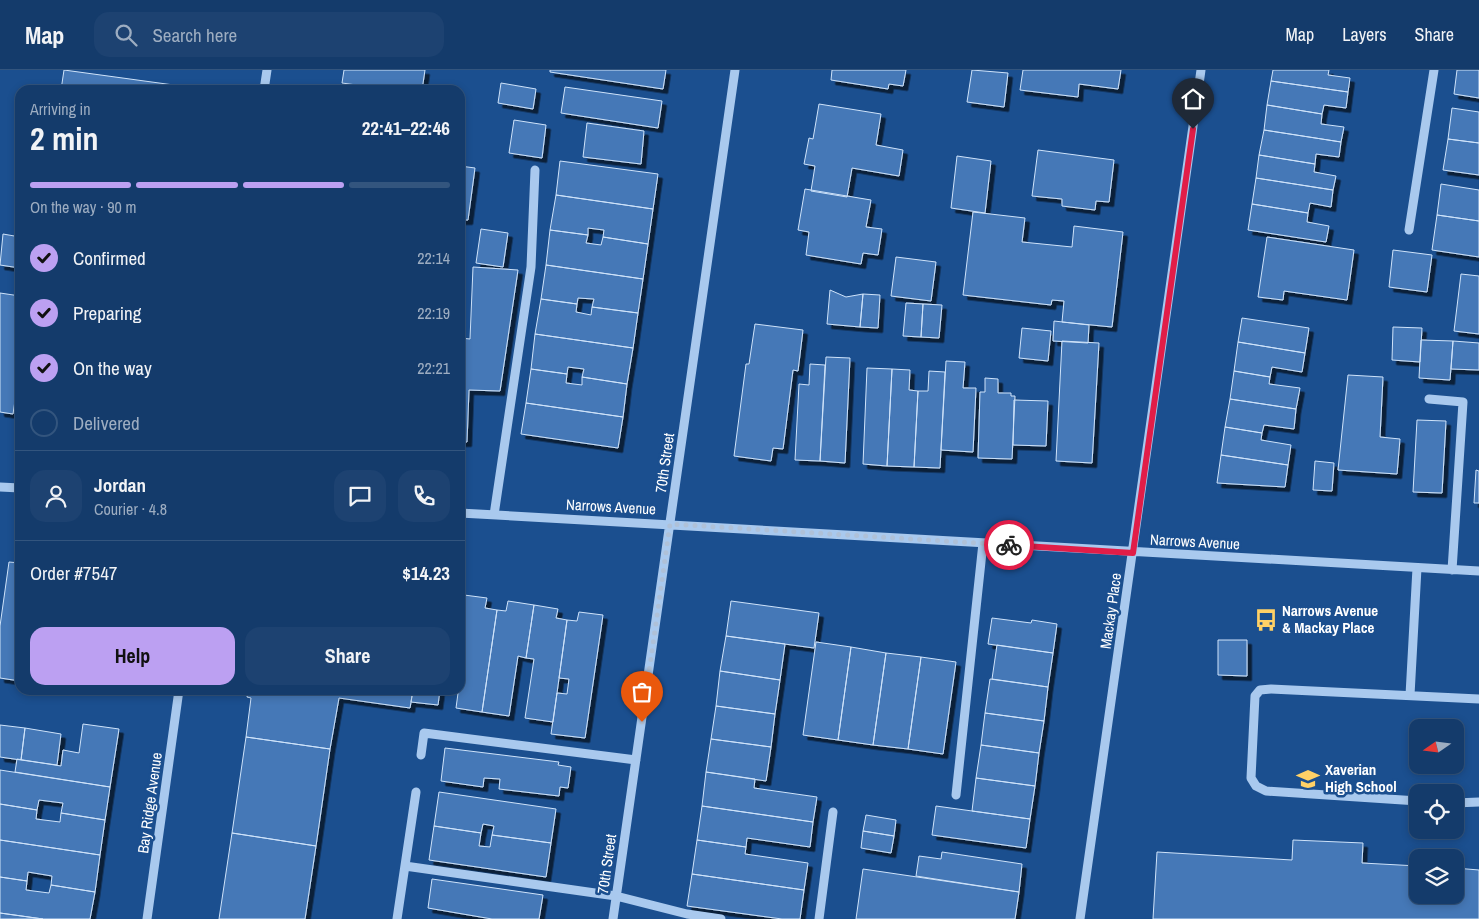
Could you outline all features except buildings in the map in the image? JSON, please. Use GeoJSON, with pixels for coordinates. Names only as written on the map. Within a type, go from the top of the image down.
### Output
{"type":"FeatureCollection","features":[{"type":"Feature","properties":{"kind":"street"},"geometry":{"type":"LineString","coordinates":[[265,85],[267,70]]}},
{"type":"Feature","properties":{"kind":"street","name":"70th Street"},"geometry":{"type":"LineString","coordinates":[[613,919],[735,70]]}},
{"type":"Feature","properties":{"kind":"street","name":"Mackay Place"},"geometry":{"type":"LineString","coordinates":[[1080,919],[1201,70]]}},
{"type":"Feature","properties":{"kind":"street"},"geometry":{"type":"LineString","coordinates":[[1409,230],[1434,70]]}},
{"type":"Feature","properties":{"kind":"street"},"geometry":{"type":"LineString","coordinates":[[494,515],[532,267],[535,170]]}},
{"type":"Feature","properties":{"kind":"street"},"geometry":{"type":"LineString","coordinates":[[1429,399],[1463,402],[1452,570]]}},
{"type":"Feature","properties":{"kind":"street"},"geometry":{"type":"LineString","coordinates":[[0,488],[15,488]]}},
{"type":"Feature","properties":{"kind":"street","name":"Narrows Avenue"},"geometry":{"type":"LineString","coordinates":[[465,512],[1133,553],[1479,571]]}},
{"type":"Feature","properties":{"kind":"street"},"geometry":{"type":"LineString","coordinates":[[956,795],[982,544]]}},
{"type":"Feature","properties":{"kind":"street"},"geometry":{"type":"LineString","coordinates":[[1410,695],[1417,568]]}},
{"type":"Feature","properties":{"kind":"street"},"geometry":{"type":"LineString","coordinates":[[1409,800],[1266,791],[1256,786],[1251,778],[1255,696],[1260,690],[1479,699]]}},
{"type":"Feature","properties":{"kind":"street","name":"Bay Ridge Avenue"},"geometry":{"type":"LineString","coordinates":[[147,919],[178,695]]}},
{"type":"Feature","properties":{"kind":"street"},"geometry":{"type":"LineString","coordinates":[[421,755],[424,732],[636,760]]}},
{"type":"Feature","properties":{"kind":"street"},"geometry":{"type":"LineString","coordinates":[[398,919],[416,792]]}},
{"type":"Feature","properties":{"kind":"street"},"geometry":{"type":"LineString","coordinates":[[1464,803],[1479,802]]}},
{"type":"Feature","properties":{"kind":"street"},"geometry":{"type":"LineString","coordinates":[[819,919],[833,812]]}},
{"type":"Feature","properties":{"kind":"street"},"geometry":{"type":"LineString","coordinates":[[405,866],[616,896],[687,914],[721,919]]}},
{"type":"Feature","properties":{"kind":"way so far"},"geometry":{"type":"LineString","coordinates":[[642,722],[670,524],[1009,545]]}},
{"type":"Feature","properties":{"kind":"place","name":"Narrows Avenue & Mackay Place"},"geometry":{"type":"Point","coordinates":[1266,620]}},
{"type":"Feature","properties":{"kind":"place","name":"Xaverian High School"},"geometry":{"type":"Point","coordinates":[1308,779]}},
{"type":"Feature","properties":{"kind":"route"},"geometry":{"type":"LineString","coordinates":[[1009,545],[1133,553],[1193,129]]}}]}
